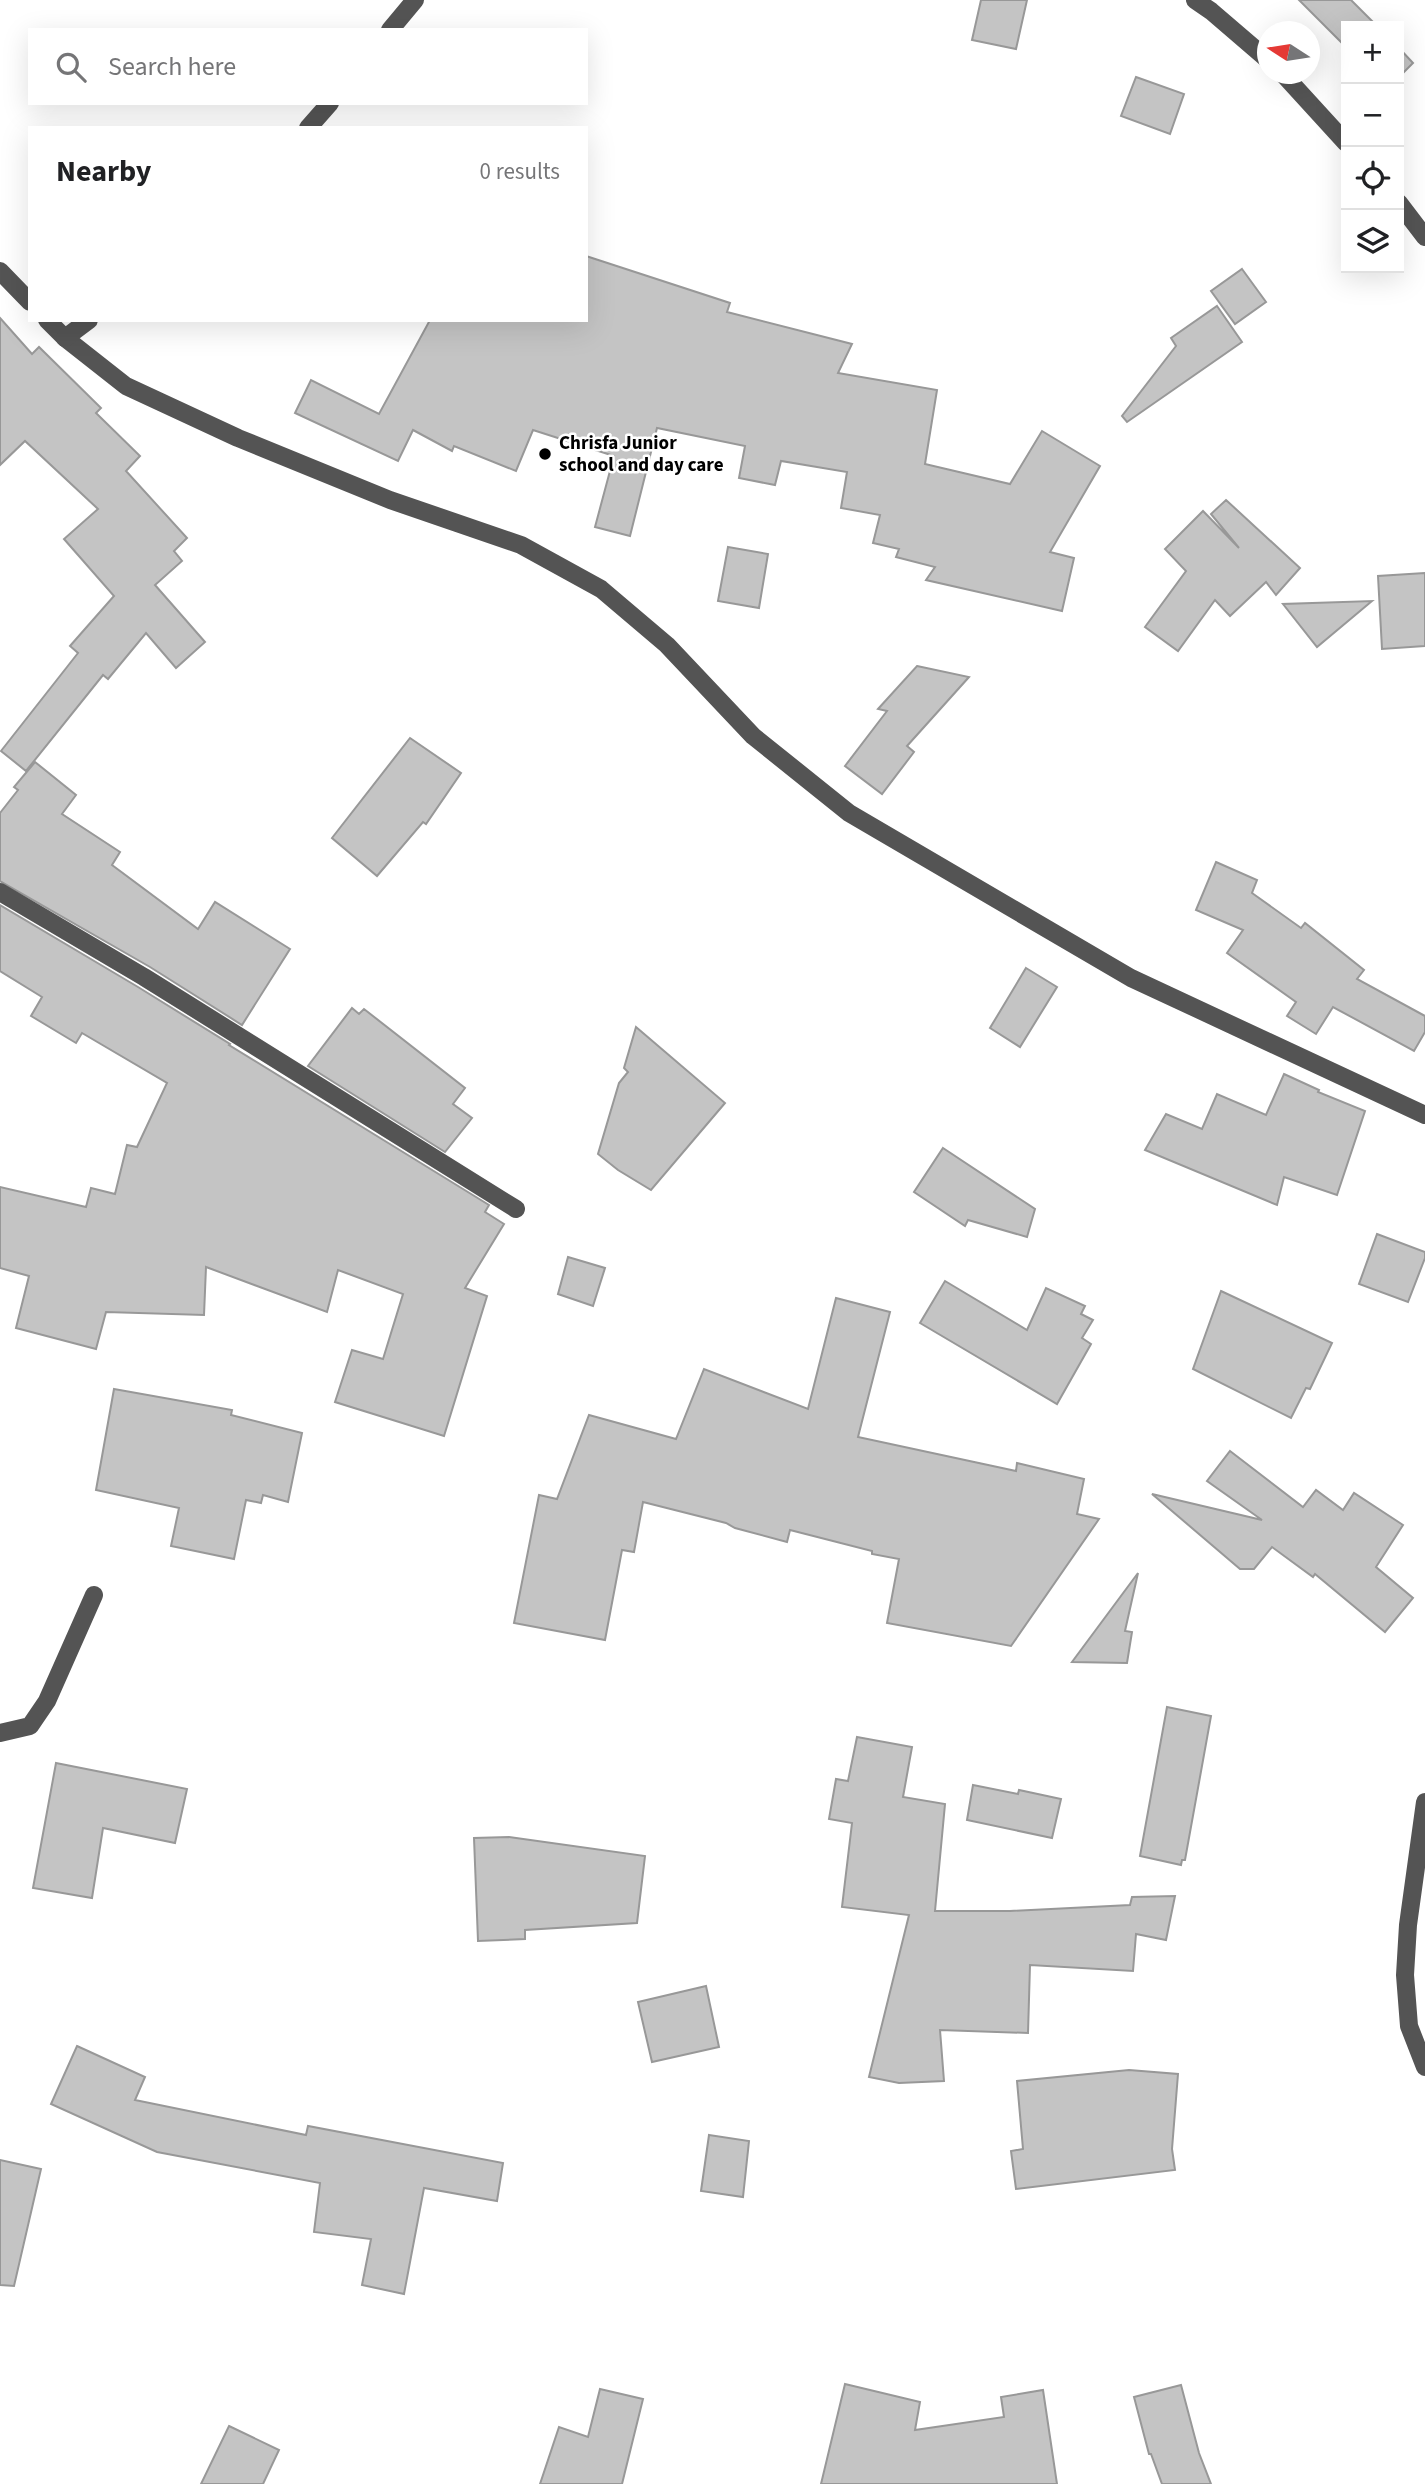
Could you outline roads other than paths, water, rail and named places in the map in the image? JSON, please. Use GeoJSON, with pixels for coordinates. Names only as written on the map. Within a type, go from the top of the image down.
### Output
{"type":"FeatureCollection","features":[{"type":"Feature","properties":{"kind":"street"},"geometry":{"type":"LineString","coordinates":[[392,28],[415,0]]}},
{"type":"Feature","properties":{"kind":"street"},"geometry":{"type":"LineString","coordinates":[[1195,0],[1257,51]]}},
{"type":"Feature","properties":{"kind":"street"},"geometry":{"type":"LineString","coordinates":[[1292,84],[1341,138]]}},
{"type":"Feature","properties":{"kind":"street"},"geometry":{"type":"LineString","coordinates":[[310,126],[328,105]]}},
{"type":"Feature","properties":{"kind":"street"},"geometry":{"type":"LineString","coordinates":[[1404,210],[1425,237]]}},
{"type":"Feature","properties":{"kind":"street"},"geometry":{"type":"LineString","coordinates":[[0,271],[28,300]]}},
{"type":"Feature","properties":{"kind":"street"},"geometry":{"type":"LineString","coordinates":[[49,322],[126,386],[238,438],[390,500],[521,545],[601,589],[667,645],[753,736],[849,813],[1131,978],[1425,1115]]}},
{"type":"Feature","properties":{"kind":"street"},"geometry":{"type":"LineString","coordinates":[[65,338],[86,322]]}},
{"type":"Feature","properties":{"kind":"street"},"geometry":{"type":"LineString","coordinates":[[0,892],[144,977],[516,1209]]}},
{"type":"Feature","properties":{"kind":"street"},"geometry":{"type":"LineString","coordinates":[[0,1732],[30,1726],[42,1709],[94,1595]]}},
{"type":"Feature","properties":{"kind":"street"},"geometry":{"type":"LineString","coordinates":[[1425,1802],[1408,1925],[1405,1975],[1409,2026],[1425,2067]]}},
{"type":"Feature","properties":{"kind":"place","name":"Chrisfa Junior school and day care"},"geometry":{"type":"Point","coordinates":[545,454]}}]}
